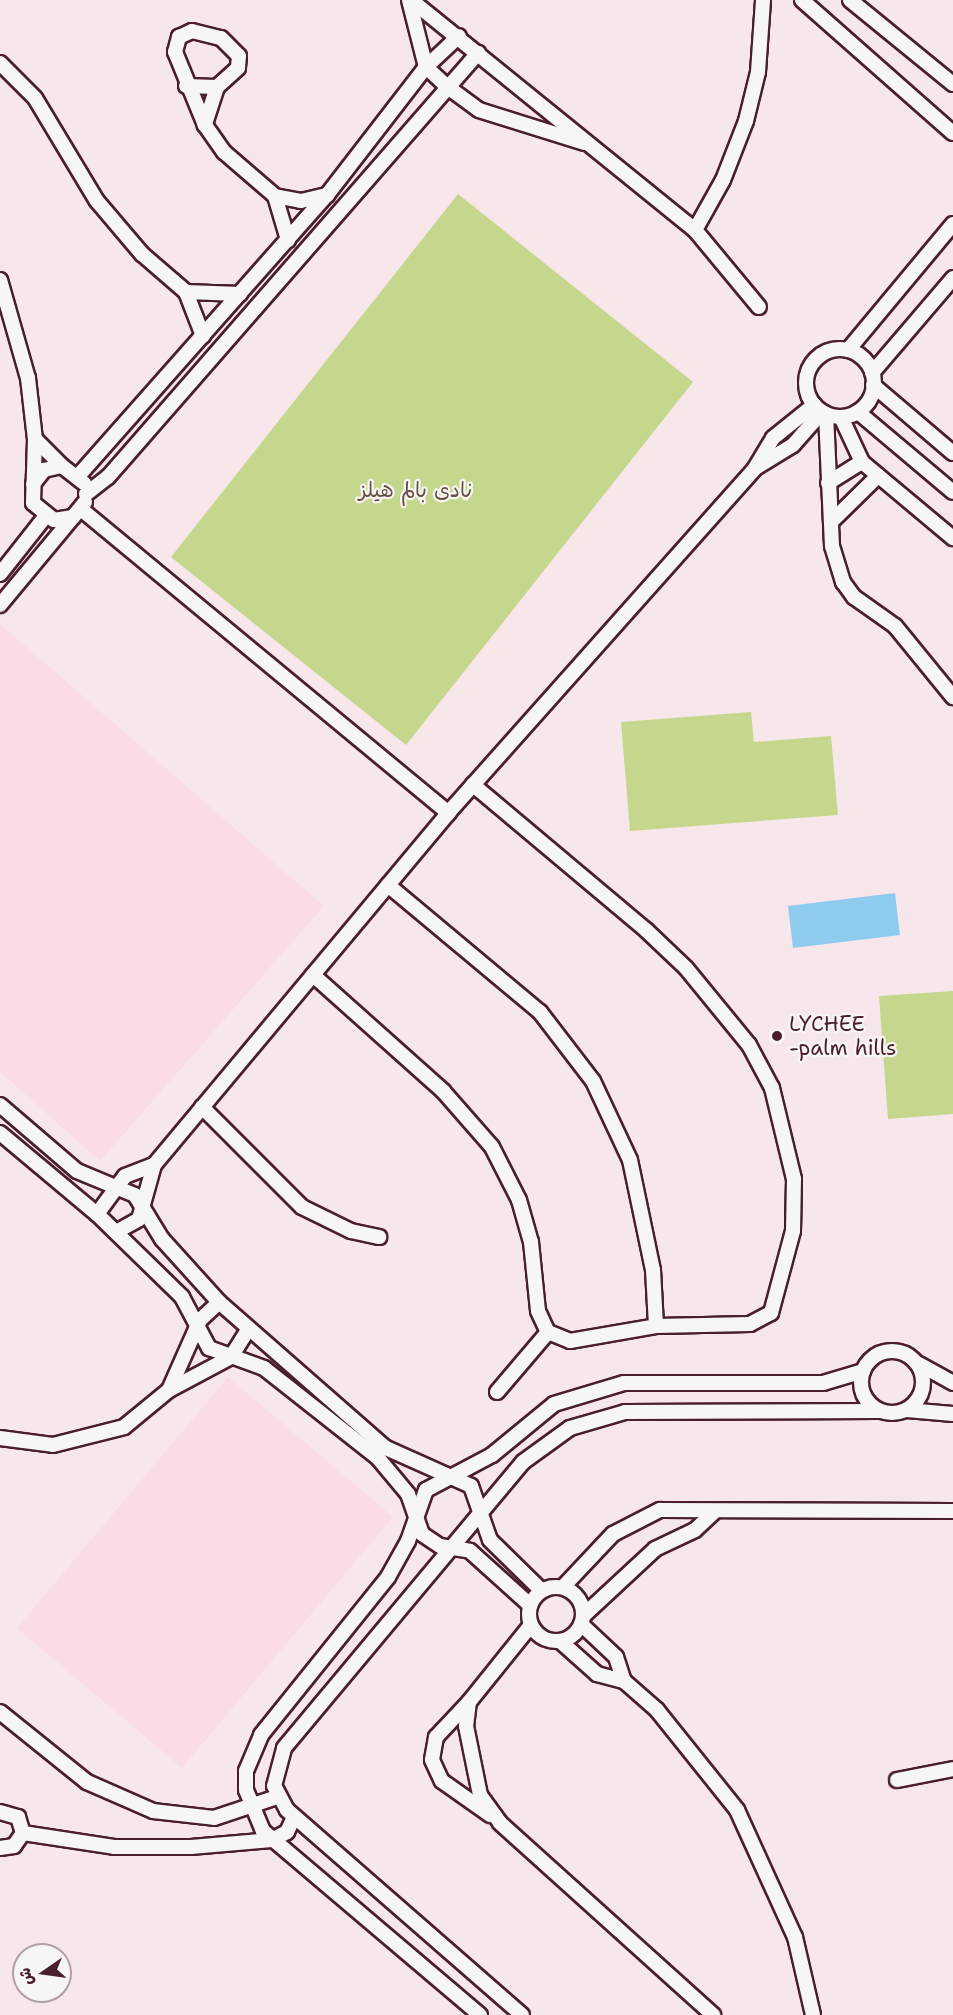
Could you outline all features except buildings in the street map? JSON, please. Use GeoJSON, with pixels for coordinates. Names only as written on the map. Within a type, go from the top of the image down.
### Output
{"type":"FeatureCollection","features":[{"type":"Feature","properties":{"kind":"street"},"geometry":{"type":"LineString","coordinates":[[410,0],[459,36],[694,230],[759,307]]}},
{"type":"Feature","properties":{"kind":"street"},"geometry":{"type":"LineString","coordinates":[[410,0],[426,67],[445,85],[479,110],[586,143]]}},
{"type":"Feature","properties":{"kind":"street"},"geometry":{"type":"LineString","coordinates":[[694,230],[723,180],[746,121],[758,72],[763,0]]}},
{"type":"Feature","properties":{"kind":"street"},"geometry":{"type":"LineString","coordinates":[[802,0],[953,133]]}},
{"type":"Feature","properties":{"kind":"street"},"geometry":{"type":"LineString","coordinates":[[850,0],[953,84]]}},
{"type":"Feature","properties":{"kind":"street"},"geometry":{"type":"LineString","coordinates":[[205,125],[217,87],[238,68],[239,56],[230,43],[202,31],[185,33],[176,44],[186,86],[205,125],[224,152],[275,196],[301,201],[327,195]]}},
{"type":"Feature","properties":{"kind":"street"},"geometry":{"type":"LineString","coordinates":[[79,475],[327,195],[426,67],[459,36]]}},
{"type":"Feature","properties":{"kind":"street"},"geometry":{"type":"LineString","coordinates":[[0,605],[77,513],[86,494],[108,477],[445,85],[478,53]]}},
{"type":"Feature","properties":{"kind":"street"},"geometry":{"type":"LineString","coordinates":[[0,63],[35,98],[97,201],[142,254],[186,292],[203,336]]}},
{"type":"Feature","properties":{"kind":"street"},"geometry":{"type":"LineString","coordinates":[[186,86],[217,87]]}},
{"type":"Feature","properties":{"kind":"street"},"geometry":{"type":"LineString","coordinates":[[275,196],[288,240]]}},
{"type":"Feature","properties":{"kind":"street"},"geometry":{"type":"LineString","coordinates":[[951,232],[848,350],[825,352],[809,369],[807,389],[821,410],[836,565],[854,597],[895,626],[953,697]]}},
{"type":"Feature","properties":{"kind":"street"},"geometry":{"type":"LineString","coordinates":[[97,1214],[114,1186],[154,1165],[448,813],[755,468],[785,425],[821,410],[841,417],[858,411],[873,379],[953,278]]}},
{"type":"Feature","properties":{"kind":"street"},"geometry":{"type":"LineString","coordinates":[[0,280],[28,378],[34,438],[33,503],[45,517]]}},
{"type":"Feature","properties":{"kind":"street"},"geometry":{"type":"LineString","coordinates":[[186,292],[240,294]]}},
{"type":"Feature","properties":{"kind":"street"},"geometry":{"type":"LineString","coordinates":[[848,350],[873,379],[953,453]]}},
{"type":"Feature","properties":{"kind":"street"},"geometry":{"type":"LineString","coordinates":[[755,468],[793,446],[821,410]]}},
{"type":"Feature","properties":{"kind":"street"},"geometry":{"type":"LineString","coordinates":[[858,411],[953,492]]}},
{"type":"Feature","properties":{"kind":"street"},"geometry":{"type":"LineString","coordinates":[[841,417],[862,462],[953,538]]}},
{"type":"Feature","properties":{"kind":"street"},"geometry":{"type":"LineString","coordinates":[[34,438],[62,466],[79,475],[86,494]]}},
{"type":"Feature","properties":{"kind":"street"},"geometry":{"type":"LineString","coordinates":[[828,483],[862,462]]}},
{"type":"Feature","properties":{"kind":"street"},"geometry":{"type":"LineString","coordinates":[[33,484],[44,470],[62,466]]}},
{"type":"Feature","properties":{"kind":"street"},"geometry":{"type":"LineString","coordinates":[[831,522],[878,476]]}},
{"type":"Feature","properties":{"kind":"street"},"geometry":{"type":"LineString","coordinates":[[0,574],[45,517],[77,513],[448,813]]}},
{"type":"Feature","properties":{"kind":"street"},"geometry":{"type":"LineString","coordinates":[[313,975],[443,1091],[492,1147],[519,1200],[531,1242],[538,1311],[548,1332],[570,1341],[656,1326],[750,1324],[765,1318],[774,1306],[793,1231],[794,1179],[772,1088],[749,1046],[686,968],[473,785]]}},
{"type":"Feature","properties":{"kind":"street"},"geometry":{"type":"LineString","coordinates":[[388,885],[540,1012],[593,1081],[633,1172],[653,1270],[656,1326]]}},
{"type":"Feature","properties":{"kind":"street"},"geometry":{"type":"LineString","coordinates":[[0,1105],[77,1171],[135,1195],[143,1210],[219,1302],[248,1330],[386,1448],[444,1476],[471,1486],[490,1540],[541,1590]]}},
{"type":"Feature","properties":{"kind":"street"},"geometry":{"type":"LineString","coordinates":[[202,1107],[302,1207],[334,1224],[379,1237]]}},
{"type":"Feature","properties":{"kind":"street"},"geometry":{"type":"LineString","coordinates":[[3,1139],[97,1214],[182,1297],[196,1330],[209,1348],[231,1358],[264,1368],[378,1458],[397,1477],[430,1542],[470,1551],[530,1605]]}},
{"type":"Feature","properties":{"kind":"street"},"geometry":{"type":"LineString","coordinates":[[116,1232],[133,1226],[143,1210],[154,1165]]}},
{"type":"Feature","properties":{"kind":"street"},"geometry":{"type":"LineString","coordinates":[[169,1390],[196,1330],[219,1302]]}},
{"type":"Feature","properties":{"kind":"street"},"geometry":{"type":"LineString","coordinates":[[0,1438],[53,1445],[100,1436],[124,1427],[169,1390],[231,1358],[248,1330]]}},
{"type":"Feature","properties":{"kind":"street"},"geometry":{"type":"LineString","coordinates":[[497,1392],[548,1332]]}},
{"type":"Feature","properties":{"kind":"street"},"geometry":{"type":"LineString","coordinates":[[480,2015],[272,1840],[250,1809],[246,1771],[251,1752],[388,1577],[408,1541],[414,1513],[426,1490],[444,1476],[486,1459],[554,1404],[603,1387],[823,1383],[863,1371],[883,1352],[902,1352],[953,1383]]}},
{"type":"Feature","properties":{"kind":"street"},"geometry":{"type":"LineString","coordinates":[[907,1410],[924,1387],[916,1361]]}},
{"type":"Feature","properties":{"kind":"street"},"geometry":{"type":"LineString","coordinates":[[863,1371],[865,1399],[879,1411]]}},
{"type":"Feature","properties":{"kind":"street"},"geometry":{"type":"LineString","coordinates":[[522,2015],[294,1817],[277,1797],[273,1775],[284,1748],[480,1513],[545,1443],[597,1418],[654,1411],[907,1410],[953,1414]]}},
{"type":"Feature","properties":{"kind":"street"},"geometry":{"type":"LineString","coordinates":[[624,1681],[597,1674],[560,1641],[540,1636],[531,1625],[530,1605],[541,1590],[563,1587],[634,1519],[686,1507],[713,1513],[953,1511]]}},
{"type":"Feature","properties":{"kind":"street"},"geometry":{"type":"LineString","coordinates":[[560,1641],[655,1549],[695,1530],[713,1513]]}},
{"type":"Feature","properties":{"kind":"street"},"geometry":{"type":"LineString","coordinates":[[504,1581],[517,1566]]}},
{"type":"Feature","properties":{"kind":"street"},"geometry":{"type":"LineString","coordinates":[[563,1587],[578,1598],[582,1620],[616,1657],[624,1681],[686,1741],[737,1810],[787,1917],[811,2011]]}},
{"type":"Feature","properties":{"kind":"street"},"geometry":{"type":"LineString","coordinates":[[531,1625],[469,1702],[436,1737],[432,1760],[442,1781],[501,1823],[713,2015]]}},
{"type":"Feature","properties":{"kind":"street"},"geometry":{"type":"LineString","coordinates":[[469,1702],[466,1726],[474,1781],[501,1823]]}},
{"type":"Feature","properties":{"kind":"street"},"geometry":{"type":"LineString","coordinates":[[0,1712],[66,1768],[109,1794],[189,1818],[250,1809],[277,1797]]}},
{"type":"Feature","properties":{"kind":"street"},"geometry":{"type":"LineString","coordinates":[[897,1780],[953,1769]]}},
{"type":"Feature","properties":{"kind":"street"},"geometry":{"type":"LineString","coordinates":[[0,1812],[18,1817],[23,1833]]}},
{"type":"Feature","properties":{"kind":"street"},"geometry":{"type":"LineString","coordinates":[[23,1833],[154,1848],[272,1840],[287,1832],[294,1817]]}},
{"type":"Feature","properties":{"kind":"street"},"geometry":{"type":"LineString","coordinates":[[0,1848],[14,1846],[23,1833]]}},
{"type":"Feature","properties":{"kind":"shaded area"},"geometry":{"type":"Polygon","coordinates":[[[0,624],[324,906],[100,1161],[0,1072],[0,624]]]}},
{"type":"Feature","properties":{"kind":"shaded area"},"geometry":{"type":"Polygon","coordinates":[[[228,1377],[393,1517],[182,1768],[17,1628],[228,1377]]]}},
{"type":"Feature","properties":{"kind":"green space","name":"نادى بالم هيلز"},"geometry":{"type":"Polygon","coordinates":[[[458,194],[693,382],[406,745],[171,557],[458,194]]]}},
{"type":"Feature","properties":{"kind":"green space"},"geometry":{"type":"Polygon","coordinates":[[[751,712],[754,742],[831,736],[838,815],[630,831],[621,722],[751,712]]]}},
{"type":"Feature","properties":{"kind":"green space"},"geometry":{"type":"Polygon","coordinates":[[[953,991],[953,1114],[888,1119],[879,996],[953,991]]]}},
{"type":"Feature","properties":{"kind":"water"},"geometry":{"type":"Polygon","coordinates":[[[895,893],[900,935],[793,948],[788,906],[895,893]]]}},
{"type":"Feature","properties":{"kind":"place","name":"LYCHEE -palm hills"},"geometry":{"type":"Point","coordinates":[777,1036]}}]}
